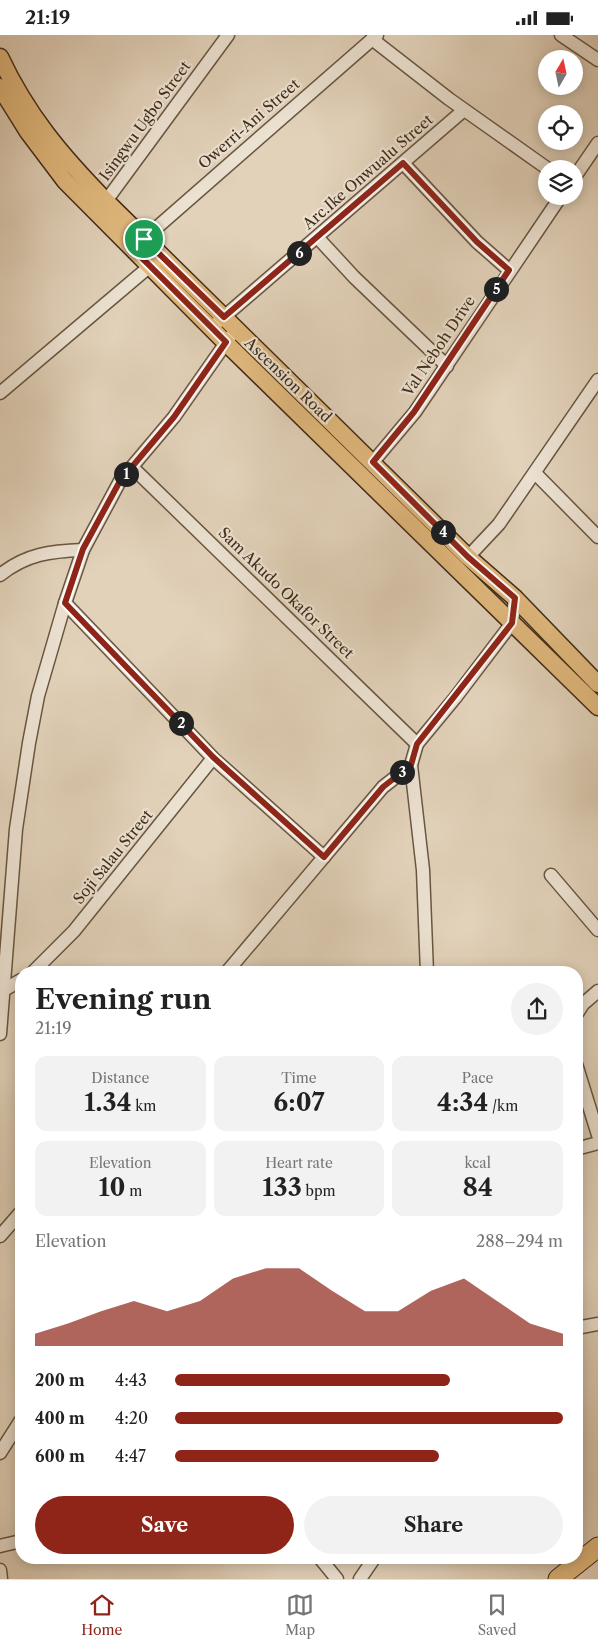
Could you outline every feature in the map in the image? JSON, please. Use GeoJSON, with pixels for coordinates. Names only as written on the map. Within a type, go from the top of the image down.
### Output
{"type":"FeatureCollection","features":[{"type":"Feature","properties":{"kind":"highway"},"geometry":{"type":"LineString","coordinates":[[583,1559],[598,1547]]}},
{"type":"Feature","properties":{"kind":"highway"},"geometry":{"type":"LineString","coordinates":[[558,1579],[577,1564]]}},
{"type":"Feature","properties":{"kind":"main road","name":"Ascension Road"},"geometry":{"type":"LineString","coordinates":[[0,57],[14,86],[46,135],[61,154],[106,201],[138,244]]}},
{"type":"Feature","properties":{"kind":"main road","name":"Ascension Road"},"geometry":{"type":"LineString","coordinates":[[0,87],[28,132],[52,165],[156,261],[218,322],[238,331],[468,557],[515,598],[598,684]]}},
{"type":"Feature","properties":{"kind":"main road","name":"Ascension Road"},"geometry":{"type":"LineString","coordinates":[[218,322],[226,342],[598,707]]}},
{"type":"Feature","properties":{"kind":"street","name":"Isingwu Ugbo Street"},"geometry":{"type":"LineString","coordinates":[[106,201],[228,35]]}},
{"type":"Feature","properties":{"kind":"street"},"geometry":{"type":"LineString","coordinates":[[561,35],[598,60]]}},
{"type":"Feature","properties":{"kind":"street"},"geometry":{"type":"LineString","coordinates":[[374,37],[464,110],[538,162]]}},
{"type":"Feature","properties":{"kind":"street","name":"Owerri-Ani Street"},"geometry":{"type":"LineString","coordinates":[[138,244],[374,37]]}},
{"type":"Feature","properties":{"kind":"street","name":"Arc.Ike Onwualu Street"},"geometry":{"type":"LineString","coordinates":[[218,322],[318,238],[464,110]]}},
{"type":"Feature","properties":{"kind":"street"},"geometry":{"type":"LineString","coordinates":[[583,165],[598,143]]}},
{"type":"Feature","properties":{"kind":"street"},"geometry":{"type":"LineString","coordinates":[[403,163],[477,242],[509,270]]}},
{"type":"Feature","properties":{"kind":"street","name":"Val Neboh Drive"},"geometry":{"type":"LineString","coordinates":[[373,462],[414,412],[447,366],[509,270],[555,205]]}},
{"type":"Feature","properties":{"kind":"street"},"geometry":{"type":"LineString","coordinates":[[318,238],[361,283],[447,366]]}},
{"type":"Feature","properties":{"kind":"street"},"geometry":{"type":"LineString","coordinates":[[0,393],[156,261]]}},
{"type":"Feature","properties":{"kind":"street"},"geometry":{"type":"LineString","coordinates":[[0,1034],[16,829],[28,743],[46,665],[83,549],[120,481],[174,417],[226,342],[238,331]]}},
{"type":"Feature","properties":{"kind":"street"},"geometry":{"type":"LineString","coordinates":[[468,557],[499,524],[598,380]]}},
{"type":"Feature","properties":{"kind":"street","name":"Sam Akudo Okafor Street"},"geometry":{"type":"LineString","coordinates":[[132,467],[417,744]]}},
{"type":"Feature","properties":{"kind":"street"},"geometry":{"type":"LineString","coordinates":[[535,473],[598,537]]}},
{"type":"Feature","properties":{"kind":"street"},"geometry":{"type":"LineString","coordinates":[[0,575],[17,562],[42,553],[83,549]]}},
{"type":"Feature","properties":{"kind":"street"},"geometry":{"type":"LineString","coordinates":[[427,966],[423,870],[411,765],[417,744],[512,623],[515,598]]}},
{"type":"Feature","properties":{"kind":"street"},"geometry":{"type":"LineString","coordinates":[[65,603],[213,757],[324,857]]}},
{"type":"Feature","properties":{"kind":"street","name":"Soji Salau Street"},"geometry":{"type":"LineString","coordinates":[[39,966],[74,931],[213,757]]}},
{"type":"Feature","properties":{"kind":"street"},"geometry":{"type":"LineString","coordinates":[[232,966],[383,787],[411,765]]}},
{"type":"Feature","properties":{"kind":"street"},"geometry":{"type":"LineString","coordinates":[[550,875],[598,930]]}},
{"type":"Feature","properties":{"kind":"street"},"geometry":{"type":"LineString","coordinates":[[4,990],[15,984]]}},
{"type":"Feature","properties":{"kind":"street"},"geometry":{"type":"LineString","coordinates":[[583,1004],[598,991]]}},
{"type":"Feature","properties":{"kind":"street"},"geometry":{"type":"LineString","coordinates":[[583,1087],[598,1135]]}},
{"type":"Feature","properties":{"kind":"street"},"geometry":{"type":"LineString","coordinates":[[583,1147],[598,1143]]}},
{"type":"Feature","properties":{"kind":"street"},"geometry":{"type":"LineString","coordinates":[[0,1236],[15,1218]]}},
{"type":"Feature","properties":{"kind":"street"},"geometry":{"type":"LineString","coordinates":[[583,1327],[598,1324]]}},
{"type":"Feature","properties":{"kind":"street"},"geometry":{"type":"LineString","coordinates":[[0,1453],[15,1429]]}},
{"type":"Feature","properties":{"kind":"street"},"geometry":{"type":"LineString","coordinates":[[0,1546],[15,1542]]}},
{"type":"Feature","properties":{"kind":"street"},"geometry":{"type":"LineString","coordinates":[[325,1564],[337,1579]]}},
{"type":"Feature","properties":{"kind":"street"},"geometry":{"type":"LineString","coordinates":[[360,1579],[370,1564]]}},
{"type":"Feature","properties":{"kind":"street"},"geometry":{"type":"LineString","coordinates":[[0,1570],[1,1579]]}},
{"type":"Feature","properties":{"kind":"route"},"geometry":{"type":"LineString","coordinates":[[403,163],[477,242],[509,270],[482,309],[460,346],[414,412],[373,462],[468,557],[515,598],[512,623],[417,744],[411,765],[383,787],[324,857],[213,757],[65,603],[83,549],[120,481],[174,417],[226,342],[133,249],[144,239],[224,317],[403,163]]}}]}
